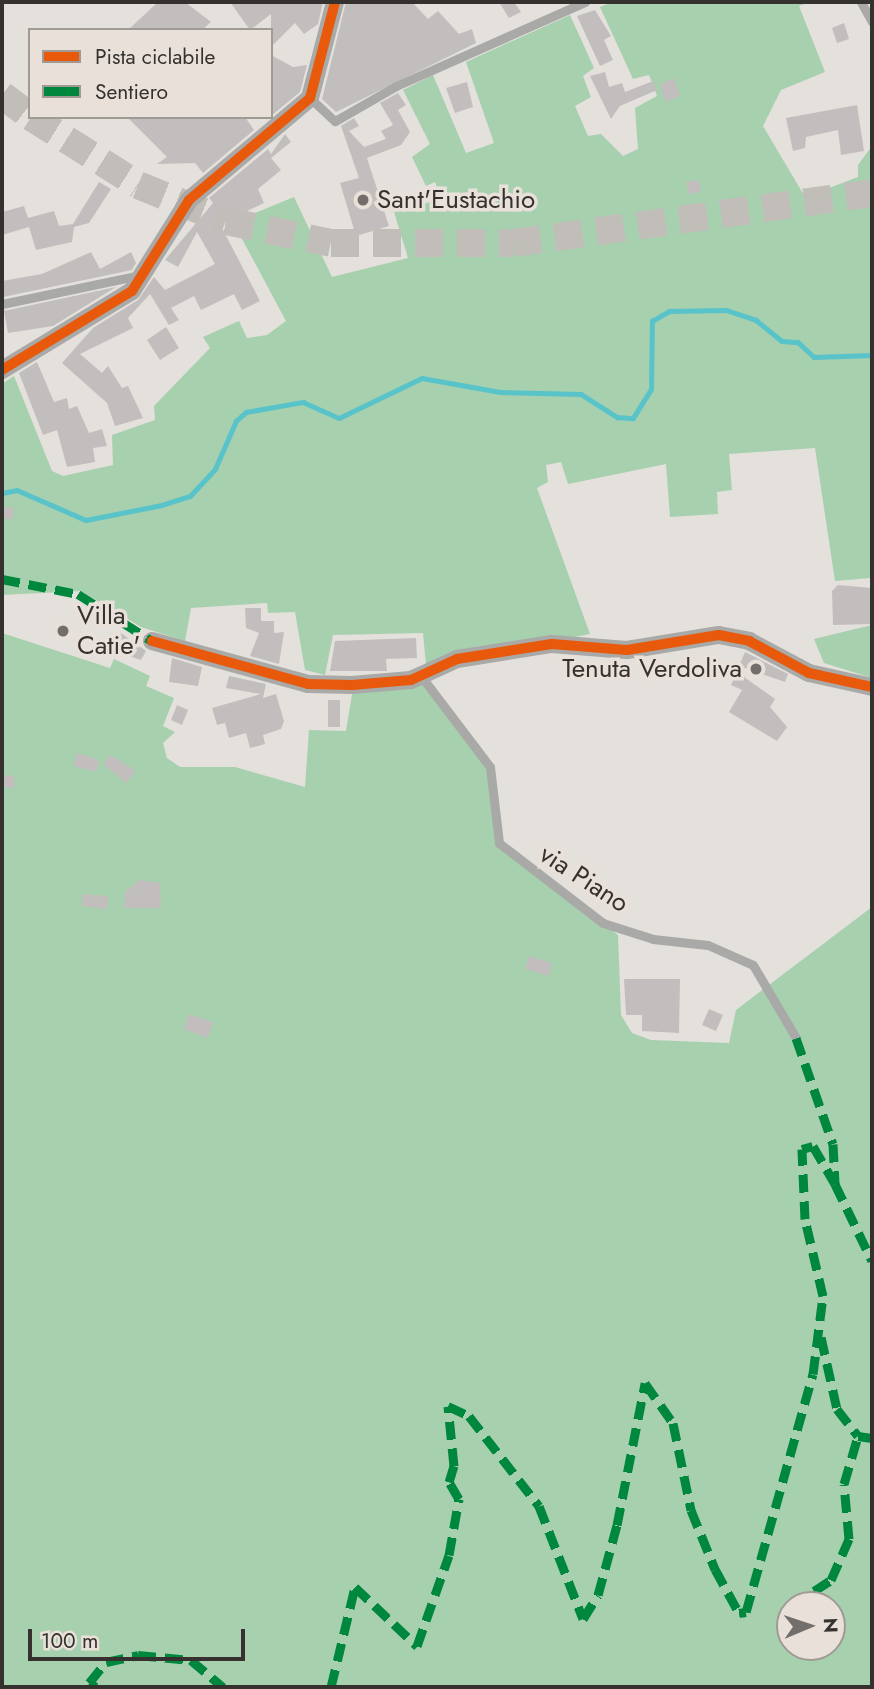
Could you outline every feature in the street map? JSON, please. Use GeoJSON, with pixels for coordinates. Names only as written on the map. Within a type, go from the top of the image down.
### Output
{"type":"FeatureCollection","features":[{"type":"Feature","properties":{"kind":"street"},"geometry":{"type":"LineString","coordinates":[[2,370],[109,310],[142,275],[190,200],[310,98],[335,2]]}},
{"type":"Feature","properties":{"kind":"street"},"geometry":{"type":"LineString","coordinates":[[152,641],[308,684],[376,684],[421,676],[457,659],[552,644],[627,650],[719,635],[749,641],[809,673],[872,687]]}},
{"type":"Feature","properties":{"kind":"lane"},"geometry":{"type":"LineString","coordinates":[[310,98],[335,121],[396,86],[585,2]]}},
{"type":"Feature","properties":{"kind":"lane"},"geometry":{"type":"LineString","coordinates":[[861,2],[872,22]]}},
{"type":"Feature","properties":{"kind":"lane"},"geometry":{"type":"LineString","coordinates":[[2,304],[142,275]]}},
{"type":"Feature","properties":{"kind":"lane","name":"via Piano"},"geometry":{"type":"LineString","coordinates":[[421,676],[490,766],[499,843],[603,923],[653,939],[708,945],[753,965],[796,1038]]}},
{"type":"Feature","properties":{"kind":"green space"},"geometry":{"type":"Polygon","coordinates":[[[612,2],[810,2],[799,6],[825,72],[781,90],[763,126],[805,197],[858,177],[858,165],[872,146],[870,578],[835,581],[815,448],[729,454],[732,490],[717,492],[718,514],[670,517],[666,464],[568,484],[561,462],[546,465],[548,482],[537,488],[590,634],[426,665],[423,633],[333,635],[325,675],[305,670],[295,612],[268,613],[267,603],[191,608],[185,641],[141,627],[81,591],[2,595],[2,384],[14,376],[52,471],[63,476],[113,465],[112,435],[155,420],[154,406],[210,348],[203,337],[239,321],[247,338],[267,335],[286,321],[233,222],[294,197],[332,277],[408,258],[394,212],[441,199],[435,182],[426,186],[412,157],[430,144],[403,90],[433,75],[466,153],[494,143],[466,62],[570,15],[594,68],[583,76],[591,97],[575,106],[588,136],[601,134],[623,156],[638,149],[635,108],[657,96],[649,75],[633,79],[600,7],[612,2]]]}},
{"type":"Feature","properties":{"kind":"green space"},"geometry":{"type":"Polygon","coordinates":[[[872,625],[872,678],[824,663],[814,639],[872,625]]]}},
{"type":"Feature","properties":{"kind":"green space"},"geometry":{"type":"Polygon","coordinates":[[[2,633],[110,668],[114,659],[150,676],[146,686],[174,698],[163,726],[175,732],[163,743],[167,758],[180,767],[235,767],[305,787],[309,730],[346,731],[352,694],[421,676],[480,746],[490,767],[499,843],[618,935],[621,1015],[632,1033],[651,1040],[729,1043],[736,1010],[872,907],[872,1687],[2,1687],[2,633]]]}},
{"type":"Feature","properties":{"kind":"building"},"geometry":{"type":"Polygon","coordinates":[[[158,2],[185,2],[211,22],[204,28],[130,28],[158,2]]]}},
{"type":"Feature","properties":{"kind":"building"},"geometry":{"type":"Polygon","coordinates":[[[230,2],[323,2],[318,24],[304,34],[295,23],[273,45],[271,14],[253,28],[249,28],[230,2]]]}},
{"type":"Feature","properties":{"kind":"building"},"geometry":{"type":"Polygon","coordinates":[[[346,2],[412,2],[428,19],[438,11],[459,34],[472,29],[476,43],[336,112],[322,99],[346,2]]]}},
{"type":"Feature","properties":{"kind":"building"},"geometry":{"type":"Polygon","coordinates":[[[499,2],[514,2],[521,12],[509,18],[499,2]]]}},
{"type":"Feature","properties":{"kind":"building"},"geometry":{"type":"Polygon","coordinates":[[[595,10],[611,36],[604,40],[613,60],[600,66],[577,16],[595,10]]]}},
{"type":"Feature","properties":{"kind":"building"},"geometry":{"type":"Polygon","coordinates":[[[844,23],[849,39],[837,43],[832,28],[844,23]]]}},
{"type":"Feature","properties":{"kind":"building"},"geometry":{"type":"Polygon","coordinates":[[[273,56],[293,67],[307,65],[300,92],[273,114],[273,56]]]}},
{"type":"Feature","properties":{"kind":"building"},"geometry":{"type":"Polygon","coordinates":[[[605,72],[609,87],[622,83],[625,92],[653,81],[657,90],[620,106],[611,119],[590,76],[605,72]]]}},
{"type":"Feature","properties":{"kind":"building"},"geometry":{"type":"Polygon","coordinates":[[[674,78],[680,96],[665,102],[660,84],[674,78]]]}},
{"type":"Feature","properties":{"kind":"building"},"geometry":{"type":"Polygon","coordinates":[[[467,82],[473,107],[455,113],[446,88],[467,82]]]}},
{"type":"Feature","properties":{"kind":"building"},"geometry":{"type":"Polygon","coordinates":[[[398,93],[406,105],[398,110],[410,132],[401,145],[367,158],[389,226],[356,236],[340,183],[359,178],[341,126],[354,118],[359,126],[349,131],[364,147],[386,139],[381,131],[393,125],[380,103],[398,93]]]}},
{"type":"Feature","properties":{"kind":"building"},"geometry":{"type":"Polygon","coordinates":[[[857,105],[864,151],[841,155],[838,130],[806,137],[805,148],[793,151],[786,118],[857,105]]]}},
{"type":"Feature","properties":{"kind":"building"},"geometry":{"type":"Polygon","coordinates":[[[129,119],[246,119],[254,130],[203,173],[195,163],[157,164],[167,157],[129,119]]]}},
{"type":"Feature","properties":{"kind":"building"},"geometry":{"type":"Polygon","coordinates":[[[285,134],[291,142],[271,158],[281,170],[258,189],[264,203],[220,224],[260,301],[242,310],[234,294],[201,310],[194,296],[171,308],[179,320],[169,325],[150,294],[128,318],[133,328],[80,354],[102,373],[108,366],[122,388],[128,386],[143,418],[115,426],[107,403],[62,363],[93,328],[138,300],[154,277],[165,290],[215,264],[197,232],[178,267],[165,260],[213,203],[209,198],[268,149],[271,154],[285,134]]]}},
{"type":"Feature","properties":{"kind":"building"},"geometry":{"type":"Polygon","coordinates":[[[699,180],[701,192],[689,194],[686,182],[699,180]]]}},
{"type":"Feature","properties":{"kind":"building"},"geometry":{"type":"Polygon","coordinates":[[[99,182],[111,189],[89,223],[74,227],[72,242],[36,250],[29,227],[2,235],[2,212],[24,206],[28,218],[54,211],[59,226],[73,224],[99,182]]]}},
{"type":"Feature","properties":{"kind":"building"},"geometry":{"type":"Polygon","coordinates":[[[91,252],[100,269],[131,252],[136,263],[132,270],[3,297],[2,281],[42,274],[91,252]]]}},
{"type":"Feature","properties":{"kind":"building"},"geometry":{"type":"Polygon","coordinates":[[[116,287],[53,326],[8,333],[4,311],[116,287]]]}},
{"type":"Feature","properties":{"kind":"building"},"geometry":{"type":"Polygon","coordinates":[[[166,327],[179,348],[160,360],[147,340],[166,327]]]}},
{"type":"Feature","properties":{"kind":"building"},"geometry":{"type":"Polygon","coordinates":[[[37,362],[54,402],[67,398],[69,409],[77,406],[89,433],[102,429],[107,446],[93,448],[95,462],[67,467],[57,430],[43,435],[19,373],[37,362]]]}},
{"type":"Feature","properties":{"kind":"building"},"geometry":{"type":"Polygon","coordinates":[[[2,507],[14,508],[13,519],[2,519],[2,507]]]}},
{"type":"Feature","properties":{"kind":"building"},"geometry":{"type":"Polygon","coordinates":[[[838,585],[872,588],[872,624],[833,625],[832,591],[838,585]]]}},
{"type":"Feature","properties":{"kind":"building"},"geometry":{"type":"Polygon","coordinates":[[[245,608],[261,608],[261,621],[274,621],[274,633],[284,632],[279,664],[250,656],[259,633],[246,628],[245,608]]]}},
{"type":"Feature","properties":{"kind":"building"},"geometry":{"type":"Polygon","coordinates":[[[121,633],[146,651],[141,660],[111,650],[121,633]]]}},
{"type":"Feature","properties":{"kind":"building"},"geometry":{"type":"Polygon","coordinates":[[[416,638],[417,658],[386,659],[387,671],[330,671],[335,641],[416,638]]]}},
{"type":"Feature","properties":{"kind":"building"},"geometry":{"type":"Polygon","coordinates":[[[745,652],[788,674],[785,682],[739,666],[745,652]]]}},
{"type":"Feature","properties":{"kind":"building"},"geometry":{"type":"Polygon","coordinates":[[[172,658],[202,667],[198,686],[169,682],[172,658]]]}},
{"type":"Feature","properties":{"kind":"building"},"geometry":{"type":"Polygon","coordinates":[[[737,672],[775,699],[770,707],[787,727],[777,741],[729,712],[742,690],[731,685],[737,672]]]}},
{"type":"Feature","properties":{"kind":"building"},"geometry":{"type":"Polygon","coordinates":[[[229,676],[266,684],[263,698],[276,694],[284,721],[281,729],[263,735],[265,744],[250,748],[246,733],[229,738],[225,723],[217,725],[212,708],[261,694],[226,688],[229,676]]]}},
{"type":"Feature","properties":{"kind":"building"},"geometry":{"type":"Polygon","coordinates":[[[328,700],[340,700],[340,727],[328,727],[328,700]]]}},
{"type":"Feature","properties":{"kind":"building"},"geometry":{"type":"Polygon","coordinates":[[[177,705],[188,710],[182,725],[171,720],[177,705]]]}},
{"type":"Feature","properties":{"kind":"building"},"geometry":{"type":"Polygon","coordinates":[[[77,753],[99,760],[96,772],[73,766],[77,753]]]}},
{"type":"Feature","properties":{"kind":"building"},"geometry":{"type":"Polygon","coordinates":[[[110,755],[136,771],[126,783],[103,764],[110,755]]]}},
{"type":"Feature","properties":{"kind":"building"},"geometry":{"type":"Polygon","coordinates":[[[2,775],[14,776],[15,788],[2,787],[2,775]]]}},
{"type":"Feature","properties":{"kind":"building"},"geometry":{"type":"Polygon","coordinates":[[[139,880],[160,883],[161,908],[124,908],[125,892],[139,880]]]}},
{"type":"Feature","properties":{"kind":"building"},"geometry":{"type":"Polygon","coordinates":[[[83,894],[108,896],[107,909],[82,906],[83,894]]]}},
{"type":"Feature","properties":{"kind":"building"},"geometry":{"type":"Polygon","coordinates":[[[529,956],[552,963],[549,976],[525,969],[529,956]]]}},
{"type":"Feature","properties":{"kind":"building"},"geometry":{"type":"Polygon","coordinates":[[[624,979],[680,979],[679,1033],[642,1031],[642,1015],[626,1015],[624,979]]]}},
{"type":"Feature","properties":{"kind":"building"},"geometry":{"type":"Polygon","coordinates":[[[709,1009],[723,1015],[716,1031],[702,1025],[709,1009]]]}},
{"type":"Feature","properties":{"kind":"building"},"geometry":{"type":"Polygon","coordinates":[[[189,1014],[213,1022],[208,1038],[184,1029],[189,1014]]]}},
{"type":"Feature","properties":{"kind":"waterway"},"geometry":{"type":"LineString","coordinates":[[2,493],[17,490],[86,520],[162,505],[190,496],[215,469],[236,421],[246,412],[303,402],[339,418],[422,378],[500,392],[581,394],[617,417],[633,418],[651,389],[652,321],[669,311],[726,310],[756,320],[782,341],[798,342],[814,357],[872,355]]}},
{"type":"Feature","properties":{"kind":"tunnel"},"geometry":{"type":"LineString","coordinates":[[2,95],[28,114]]}},
{"type":"Feature","properties":{"kind":"tunnel"},"geometry":{"type":"LineString","coordinates":[[34,119],[138,185],[226,221],[331,243],[513,243],[872,193]]}},
{"type":"Feature","properties":{"kind":"marked path"},"geometry":{"type":"LineString","coordinates":[[2,579],[78,594],[152,641]]}},
{"type":"Feature","properties":{"kind":"marked path"},"geometry":{"type":"LineString","coordinates":[[796,1038],[833,1144],[835,1184],[872,1261]]}},
{"type":"Feature","properties":{"kind":"marked path"},"geometry":{"type":"LineString","coordinates":[[331,1687],[355,1587],[417,1646],[449,1555],[459,1499],[449,1482],[454,1466],[448,1406],[469,1416],[539,1506],[583,1619],[598,1595],[617,1525],[645,1383],[673,1423],[691,1510],[715,1569],[739,1613],[746,1612],[813,1374],[823,1296],[805,1219],[802,1149],[813,1146],[835,1184]]}},
{"type":"Feature","properties":{"kind":"marked path"},"geometry":{"type":"LineString","coordinates":[[821,1337],[837,1409],[858,1436],[872,1438]]}},
{"type":"Feature","properties":{"kind":"marked path"},"geometry":{"type":"LineString","coordinates":[[814,1591],[831,1580],[849,1539],[844,1484],[858,1436]]}},
{"type":"Feature","properties":{"kind":"marked path"},"geometry":{"type":"LineString","coordinates":[[96,1687],[89,1683],[106,1662],[138,1655],[191,1660],[223,1687]]}},
{"type":"Feature","properties":{"kind":"cycle path"},"geometry":{"type":"LineString","coordinates":[[2,370],[132,291],[189,200],[310,98],[335,2]]}},
{"type":"Feature","properties":{"kind":"cycle path"},"geometry":{"type":"LineString","coordinates":[[152,641],[308,684],[352,685],[411,680],[457,659],[552,644],[627,650],[719,635],[749,641],[809,673],[872,687]]}},
{"type":"Feature","properties":{"kind":"place","name":"Sant'Eustachio"},"geometry":{"type":"Point","coordinates":[363,200]}},
{"type":"Feature","properties":{"kind":"place","name":"Villa Catie'"},"geometry":{"type":"Point","coordinates":[63,631]}},
{"type":"Feature","properties":{"kind":"place","name":"Tenuta Verdoliva"},"geometry":{"type":"Point","coordinates":[756,669]}}]}
